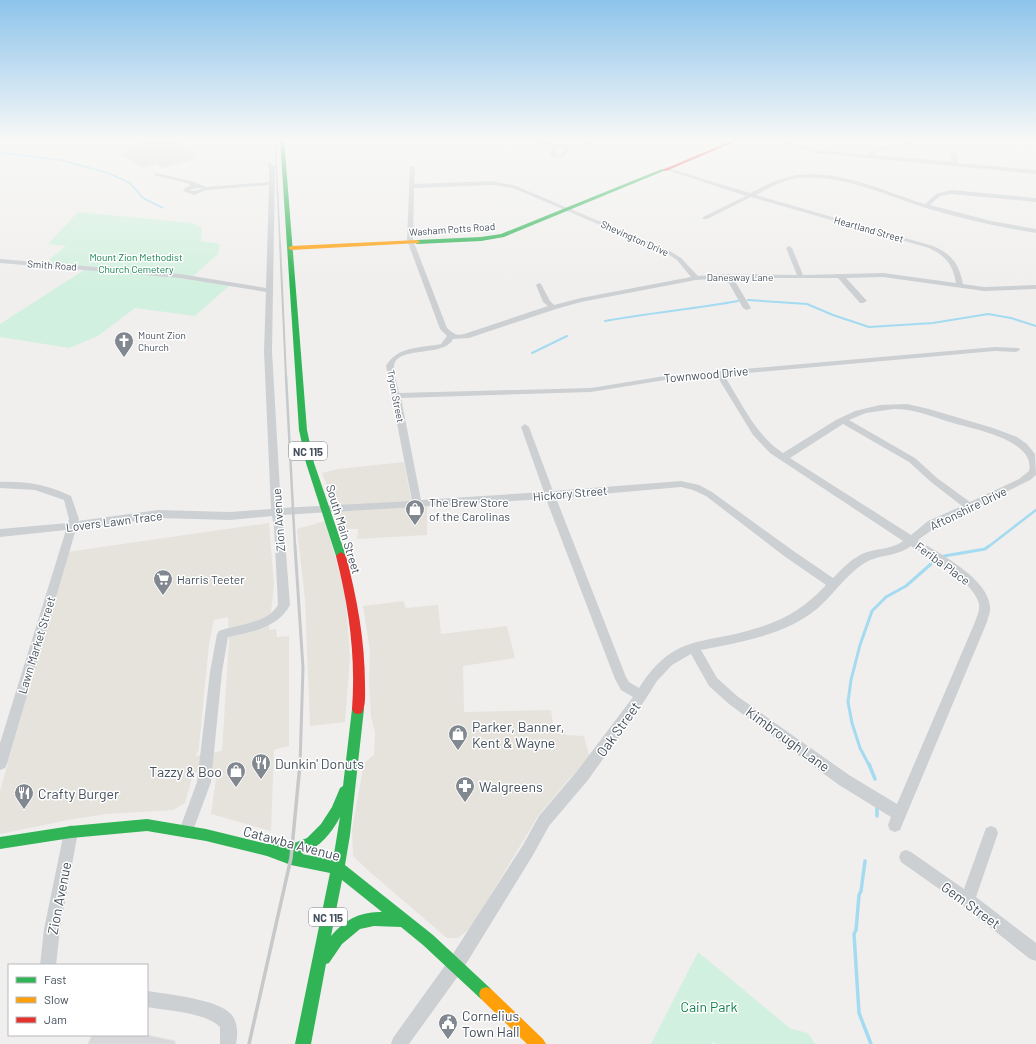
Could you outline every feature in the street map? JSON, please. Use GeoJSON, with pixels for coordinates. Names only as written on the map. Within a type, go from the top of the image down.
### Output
{"type":"FeatureCollection","features":[{"type":"Feature","properties":{"kind":"main road","name":"South Main Street"},"geometry":{"type":"LineString","coordinates":[[285,188],[291,248],[303,430],[310,463],[347,578],[357,638],[359,699],[353,770],[338,868]]}},
{"type":"Feature","properties":{"kind":"main road","name":"Washam Potts Road"},"geometry":{"type":"LineString","coordinates":[[291,248],[496,238],[619,188]]}},
{"type":"Feature","properties":{"kind":"main road"},"geometry":{"type":"LineString","coordinates":[[267,850],[292,850],[312,843],[321,836],[332,821],[353,770]]}},
{"type":"Feature","properties":{"kind":"main road","name":"Catawba Avenue"},"geometry":{"type":"LineString","coordinates":[[0,843],[72,832],[141,825],[206,835],[267,850],[291,858],[338,868],[404,920],[538,1044]]}},
{"type":"Feature","properties":{"kind":"main road","name":"NC 115"},"geometry":{"type":"LineString","coordinates":[[303,1044],[338,868]]}},
{"type":"Feature","properties":{"kind":"main road"},"geometry":{"type":"LineString","coordinates":[[318,966],[337,938],[347,928],[369,919],[404,920]]}},
{"type":"Feature","properties":{"kind":"street"},"geometry":{"type":"LineString","coordinates":[[189,188],[186,191],[194,193],[201,192],[205,189],[219,188]]}},
{"type":"Feature","properties":{"kind":"street","name":"Zion Avenue"},"geometry":{"type":"LineString","coordinates":[[186,831],[204,782],[216,672],[223,634],[272,619],[282,610],[284,605],[279,527],[276,512],[268,362],[272,188]]}},
{"type":"Feature","properties":{"kind":"street"},"geometry":{"type":"LineString","coordinates":[[411,188],[411,243],[444,329],[450,336]]}},
{"type":"Feature","properties":{"kind":"street","name":"Shevington Drive"},"geometry":{"type":"LineString","coordinates":[[516,188],[668,252],[679,259],[696,278]]}},
{"type":"Feature","properties":{"kind":"street","name":"Heartland Street"},"geometry":{"type":"LineString","coordinates":[[725,188],[942,252],[952,261],[958,272],[960,285]]}},
{"type":"Feature","properties":{"kind":"street"},"geometry":{"type":"LineString","coordinates":[[705,218],[768,188]]}},
{"type":"Feature","properties":{"kind":"street"},"geometry":{"type":"LineString","coordinates":[[873,188],[926,206],[995,224],[1036,231]]}},
{"type":"Feature","properties":{"kind":"street"},"geometry":{"type":"LineString","coordinates":[[926,206],[938,195],[951,192],[1036,200]]}},
{"type":"Feature","properties":{"kind":"street"},"geometry":{"type":"LineString","coordinates":[[789,248],[801,277]]}},
{"type":"Feature","properties":{"kind":"street","name":"Smith Road"},"geometry":{"type":"LineString","coordinates":[[0,261],[180,276],[270,291]]}},
{"type":"Feature","properties":{"kind":"street","name":"Danesway Lane"},"geometry":{"type":"LineString","coordinates":[[450,336],[456,338],[466,336],[553,307],[598,296],[696,278],[728,276],[801,277],[883,275],[1001,289],[1036,287]]}},
{"type":"Feature","properties":{"kind":"street"},"geometry":{"type":"LineString","coordinates":[[728,276],[748,308]]}},
{"type":"Feature","properties":{"kind":"street"},"geometry":{"type":"LineString","coordinates":[[840,276],[863,301]]}},
{"type":"Feature","properties":{"kind":"street"},"geometry":{"type":"LineString","coordinates":[[539,285],[547,302],[553,307]]}},
{"type":"Feature","properties":{"kind":"street","name":"Tryon Street"},"geometry":{"type":"LineString","coordinates":[[417,504],[390,366],[393,359],[402,353],[443,346],[446,344],[450,336]]}},
{"type":"Feature","properties":{"kind":"street","name":"Townwood Drive"},"geometry":{"type":"LineString","coordinates":[[396,396],[487,392],[581,391],[665,378],[995,349],[1016,350]]}},
{"type":"Feature","properties":{"kind":"street","name":"Feriba Place"},"geometry":{"type":"LineString","coordinates":[[720,373],[760,439],[773,451],[912,540],[964,576],[978,591],[982,599],[985,610],[935,732],[897,819]]}},
{"type":"Feature","properties":{"kind":"street","name":"Aftonshire Drive"},"geometry":{"type":"LineString","coordinates":[[641,696],[653,678],[668,661],[676,655],[692,647],[758,632],[796,618],[814,605],[849,568],[866,557],[901,548],[932,524],[1030,476],[1035,469],[1035,464],[1028,451],[1017,442],[997,432],[915,408],[897,407],[872,408],[856,412],[784,457]]}},
{"type":"Feature","properties":{"kind":"street"},"geometry":{"type":"LineString","coordinates":[[843,420],[912,460],[969,506]]}},
{"type":"Feature","properties":{"kind":"street","name":"Oak Street"},"geometry":{"type":"LineString","coordinates":[[399,1044],[455,966],[528,850],[544,821],[583,775],[641,696],[626,686],[621,679],[549,495],[525,427]]}},
{"type":"Feature","properties":{"kind":"street","name":"Hickory Street"},"geometry":{"type":"LineString","coordinates":[[276,512],[549,495],[681,484],[696,487],[710,494],[783,549],[833,584]]}},
{"type":"Feature","properties":{"kind":"street","name":"Lawn Market Street"},"geometry":{"type":"LineString","coordinates":[[0,485],[36,486],[56,492],[68,498],[74,519],[1,759]]}},
{"type":"Feature","properties":{"kind":"street","name":"Lovers Lawn Trace"},"geometry":{"type":"LineString","coordinates":[[0,533],[71,526],[158,514],[221,517],[276,512]]}},
{"type":"Feature","properties":{"kind":"street","name":"Kimbrough Lane"},"geometry":{"type":"LineString","coordinates":[[692,647],[713,682],[734,700],[897,819]]}},
{"type":"Feature","properties":{"kind":"street","name":"Zion Avenue"},"geometry":{"type":"LineString","coordinates":[[48,964],[52,929],[72,832]]}},
{"type":"Feature","properties":{"kind":"street"},"geometry":{"type":"LineString","coordinates":[[967,900],[991,833]]}},
{"type":"Feature","properties":{"kind":"street","name":"Gem Street"},"geometry":{"type":"LineString","coordinates":[[906,857],[967,900],[1036,953]]}},
{"type":"Feature","properties":{"kind":"street"},"geometry":{"type":"LineString","coordinates":[[148,999],[198,1009],[224,1019],[228,1025],[228,1044]]}},
{"type":"Feature","properties":{"kind":"shaded area"},"geometry":{"type":"Polygon","coordinates":[[[404,462],[411,500],[410,508],[427,506],[427,535],[357,539],[358,529],[343,529],[322,473],[338,469],[404,462]]]}},
{"type":"Feature","properties":{"kind":"shaded area"},"geometry":{"type":"Polygon","coordinates":[[[325,521],[345,592],[350,656],[345,722],[310,726],[305,599],[297,529],[325,521]]]}},
{"type":"Feature","properties":{"kind":"shaded area"},"geometry":{"type":"Polygon","coordinates":[[[269,523],[274,585],[269,630],[276,629],[277,637],[289,636],[289,746],[274,750],[271,831],[211,814],[217,771],[193,774],[185,803],[173,810],[106,814],[0,834],[0,791],[67,552],[269,523]],[[228,617],[214,620],[209,644],[199,746],[198,752],[195,756],[222,751],[229,641],[228,617]]]}},
{"type":"Feature","properties":{"kind":"shaded area"},"geometry":{"type":"Polygon","coordinates":[[[403,601],[406,608],[438,605],[441,634],[507,626],[515,658],[463,666],[464,712],[551,710],[553,724],[557,725],[558,732],[565,731],[565,735],[584,736],[590,759],[570,778],[538,816],[471,928],[458,938],[447,938],[353,856],[352,829],[364,763],[374,755],[375,732],[371,717],[369,681],[370,651],[363,606],[403,601]]]}},
{"type":"Feature","properties":{"kind":"green space","name":"Mount Zion Methodist Church Cemetery"},"geometry":{"type":"Polygon","coordinates":[[[78,212],[192,223],[202,228],[201,241],[220,244],[218,254],[191,278],[230,285],[195,316],[135,308],[98,336],[69,348],[0,337],[0,324],[89,267],[45,263],[66,246],[48,244],[78,212]]]}},
{"type":"Feature","properties":{"kind":"green space","name":"Cain Park"},"geometry":{"type":"Polygon","coordinates":[[[698,952],[791,1029],[808,1033],[815,1044],[716,1044],[713,1042],[711,1044],[651,1044],[698,952]]]}},
{"type":"Feature","properties":{"kind":"building"},"geometry":{"type":"Polygon","coordinates":[[[148,1035],[175,1041],[175,1044],[88,1044],[92,1036],[148,1035]]]}},
{"type":"Feature","properties":{"kind":"waterway"},"geometry":{"type":"LineString","coordinates":[[134,188],[143,198],[163,208]]}},
{"type":"Feature","properties":{"kind":"waterway"},"geometry":{"type":"LineString","coordinates":[[748,300],[807,304],[833,315],[869,327],[933,323],[988,314],[1011,318],[1036,326]]}},
{"type":"Feature","properties":{"kind":"waterway"},"geometry":{"type":"LineString","coordinates":[[605,321],[738,301]]}},
{"type":"Feature","properties":{"kind":"waterway"},"geometry":{"type":"LineString","coordinates":[[532,353],[567,336]]}},
{"type":"Feature","properties":{"kind":"waterway"},"geometry":{"type":"LineString","coordinates":[[988,547],[1036,510]]}},
{"type":"Feature","properties":{"kind":"waterway"},"geometry":{"type":"LineString","coordinates":[[944,556],[985,549],[989,546]]}},
{"type":"Feature","properties":{"kind":"waterway"},"geometry":{"type":"LineString","coordinates":[[869,765],[860,748],[852,723],[848,702],[851,680],[860,645],[872,611],[886,597],[906,586],[931,564]]}},
{"type":"Feature","properties":{"kind":"waterway"},"geometry":{"type":"LineString","coordinates":[[869,764],[875,779]]}},
{"type":"Feature","properties":{"kind":"waterway"},"geometry":{"type":"LineString","coordinates":[[877,808],[877,816]]}},
{"type":"Feature","properties":{"kind":"waterway"},"geometry":{"type":"LineString","coordinates":[[865,861],[861,891],[859,895],[856,930],[854,934],[859,1013],[871,1044]]}},
{"type":"Feature","properties":{"kind":"railway"},"geometry":{"type":"LineString","coordinates":[[277,188],[280,243]]}},
{"type":"Feature","properties":{"kind":"railway"},"geometry":{"type":"LineString","coordinates":[[280,242],[286,377]]}},
{"type":"Feature","properties":{"kind":"railway"},"geometry":{"type":"LineString","coordinates":[[286,376],[295,547]]}},
{"type":"Feature","properties":{"kind":"railway"},"geometry":{"type":"LineString","coordinates":[[295,546],[303,668],[300,765]]}},
{"type":"Feature","properties":{"kind":"railway"},"geometry":{"type":"LineString","coordinates":[[249,1044],[291,858],[300,764]]}},
{"type":"Feature","properties":{"kind":"traffic: fast"},"geometry":{"type":"LineString","coordinates":[[286,188],[303,430],[310,463],[341,556]]}},
{"type":"Feature","properties":{"kind":"traffic: fast"},"geometry":{"type":"LineString","coordinates":[[417,242],[481,239],[502,236],[621,188]]}},
{"type":"Feature","properties":{"kind":"traffic: fast"},"geometry":{"type":"LineString","coordinates":[[303,1044],[344,835],[358,709]]}},
{"type":"Feature","properties":{"kind":"traffic: fast"},"geometry":{"type":"LineString","coordinates":[[267,850],[292,850],[303,847],[312,842],[326,829],[344,792]]}},
{"type":"Feature","properties":{"kind":"traffic: fast"},"geometry":{"type":"LineString","coordinates":[[0,843],[71,832],[147,825],[206,835],[267,850],[291,858],[338,868],[428,940],[486,994]]}},
{"type":"Feature","properties":{"kind":"traffic: fast"},"geometry":{"type":"LineString","coordinates":[[324,958],[342,933],[355,924],[370,919],[404,920]]}},
{"type":"Feature","properties":{"kind":"traffic: slow"},"geometry":{"type":"LineString","coordinates":[[291,248],[417,242]]}},
{"type":"Feature","properties":{"kind":"traffic: slow"},"geometry":{"type":"LineString","coordinates":[[486,994],[538,1044]]}},
{"type":"Feature","properties":{"kind":"traffic: jam"},"geometry":{"type":"LineString","coordinates":[[341,556],[350,593],[356,632],[359,671],[358,709]]}},
{"type":"Feature","properties":{"kind":"place","name":"Mount Zion Church"},"geometry":{"type":"Point","coordinates":[124,358]}},
{"type":"Feature","properties":{"kind":"place","name":"The Brew Store of the Carolinas"},"geometry":{"type":"Point","coordinates":[415,526]}},
{"type":"Feature","properties":{"kind":"place","name":"Harris Teeter"},"geometry":{"type":"Point","coordinates":[163,596]}},
{"type":"Feature","properties":{"kind":"place","name":"Parker, Banner, Kent & Wayne"},"geometry":{"type":"Point","coordinates":[458,751]}},
{"type":"Feature","properties":{"kind":"place","name":"Dunkin' Donuts"},"geometry":{"type":"Point","coordinates":[261,780]}},
{"type":"Feature","properties":{"kind":"place","name":"Tazzy & Boo"},"geometry":{"type":"Point","coordinates":[236,788]}},
{"type":"Feature","properties":{"kind":"place","name":"Walgreens"},"geometry":{"type":"Point","coordinates":[465,803]}},
{"type":"Feature","properties":{"kind":"place","name":"Crafty Burger"},"geometry":{"type":"Point","coordinates":[24,810]}},
{"type":"Feature","properties":{"kind":"place","name":"Cornelius Town Hall"},"geometry":{"type":"Point","coordinates":[448,1040]}}]}
